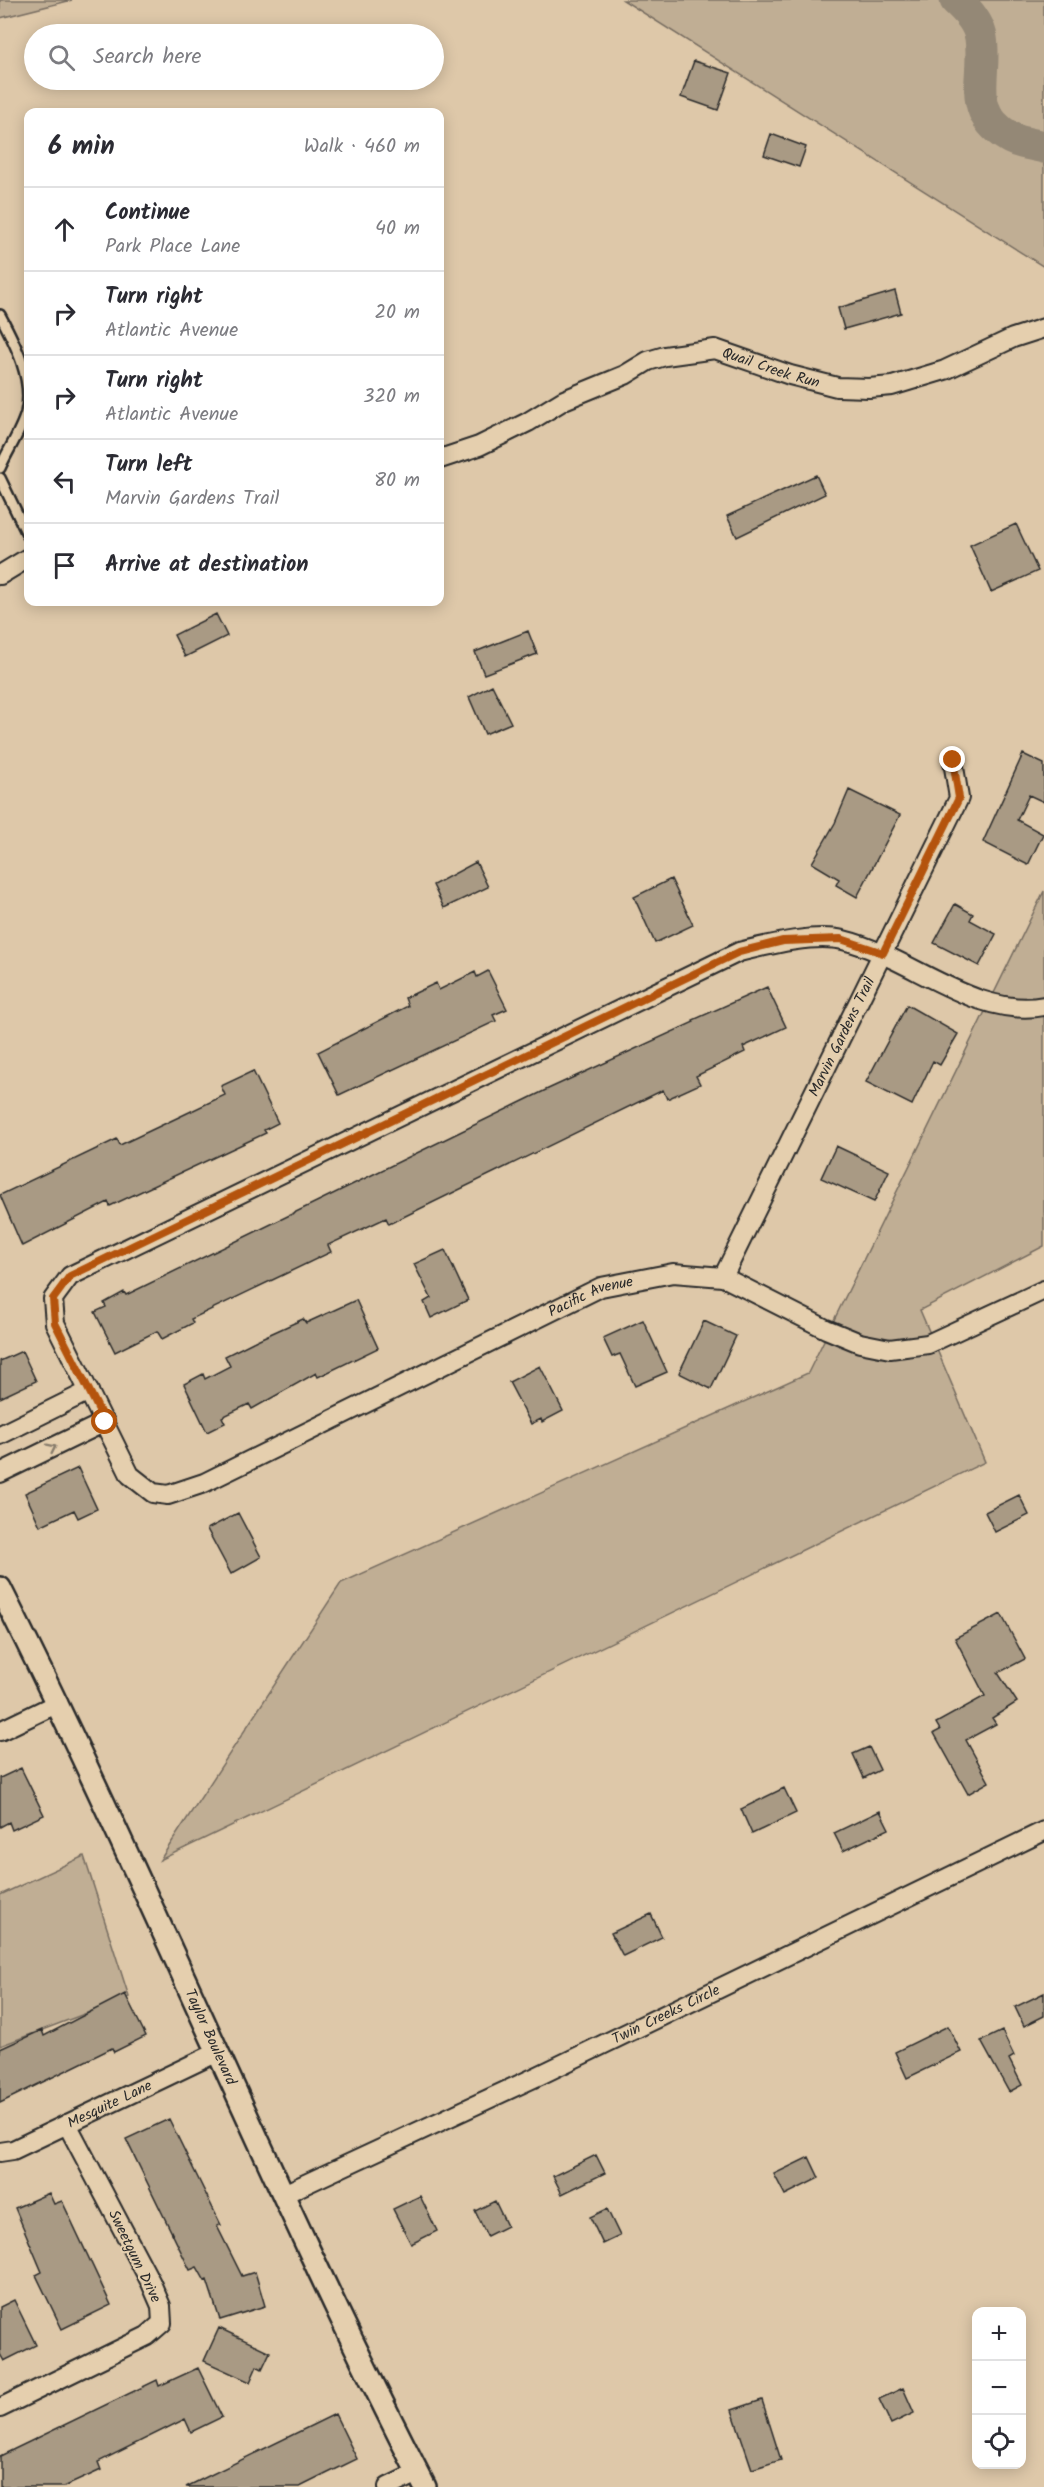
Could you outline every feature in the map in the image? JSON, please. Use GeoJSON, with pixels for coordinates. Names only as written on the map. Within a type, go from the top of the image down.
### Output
{"type":"FeatureCollection","features":[{"type":"Feature","properties":{"kind":"street","name":"Quail Creek Run"},"geometry":{"type":"LineString","coordinates":[[444,458],[479,446],[528,422],[564,400],[625,375],[648,361],[665,356],[715,349],[790,375],[837,387],[869,388],[891,386],[945,370],[1024,334],[1044,328]]}},
{"type":"Feature","properties":{"kind":"street"},"geometry":{"type":"LineString","coordinates":[[0,575],[24,560]]}},
{"type":"Feature","properties":{"kind":"street","name":"Marvin Gardens Trail"},"geometry":{"type":"LineString","coordinates":[[723,1277],[959,798],[953,760]]}},
{"type":"Feature","properties":{"kind":"street"},"geometry":{"type":"LineString","coordinates":[[0,1473],[105,1422],[55,1323],[53,1299],[70,1276],[739,952],[783,941],[841,939],[883,953],[991,1005],[1029,1009],[1044,1006]]}},
{"type":"Feature","properties":{"kind":"street","name":"Pacific Avenue"},"geometry":{"type":"LineString","coordinates":[[105,1422],[130,1475],[153,1493],[168,1495],[204,1483],[601,1287],[673,1273],[723,1277],[826,1329],[860,1343],[890,1349],[928,1344],[1044,1290]]}},
{"type":"Feature","properties":{"kind":"street"},"geometry":{"type":"LineString","coordinates":[[0,1435],[89,1391]]}},
{"type":"Feature","properties":{"kind":"street","name":"Taylor Boulevard"},"geometry":{"type":"LineString","coordinates":[[0,1588],[58,1703],[284,2194],[421,2480]]}},
{"type":"Feature","properties":{"kind":"street"},"geometry":{"type":"LineString","coordinates":[[0,1731],[58,1703]]}},
{"type":"Feature","properties":{"kind":"street","name":"Twin Creeks Circle"},"geometry":{"type":"LineString","coordinates":[[284,2194],[543,2073],[1044,1831]]}},
{"type":"Feature","properties":{"kind":"street","name":"Mesquite Lane"},"geometry":{"type":"LineString","coordinates":[[0,2152],[13,2150],[218,2052]]}},
{"type":"Feature","properties":{"kind":"street","name":"Sweetgum Drive"},"geometry":{"type":"LineString","coordinates":[[0,2408],[147,2336],[162,2323],[161,2306],[151,2283],[68,2124]]}},
{"type":"Feature","properties":{"kind":"street"},"geometry":{"type":"LineString","coordinates":[[388,2487],[421,2480]]}},
{"type":"Feature","properties":{"kind":"lane"},"geometry":{"type":"LineString","coordinates":[[0,315],[16,346],[22,368],[24,390]]}},
{"type":"Feature","properties":{"kind":"lane"},"geometry":{"type":"LineString","coordinates":[[0,468],[24,415]]}},
{"type":"Feature","properties":{"kind":"lane"},"geometry":{"type":"LineString","coordinates":[[0,478],[24,528]]}},
{"type":"Feature","properties":{"kind":"shaded area"},"geometry":{"type":"Polygon","coordinates":[[[0,0],[72,0],[0,18],[0,0]]]}},
{"type":"Feature","properties":{"kind":"shaded area"},"geometry":{"type":"Polygon","coordinates":[[[623,0],[1044,0],[1044,267],[623,0]]]}},
{"type":"Feature","properties":{"kind":"shaded area"},"geometry":{"type":"Polygon","coordinates":[[[1044,891],[1044,1246],[920,1310],[985,1462],[160,1860],[341,1583],[808,1373],[1044,891]]]}},
{"type":"Feature","properties":{"kind":"shaded area"},"geometry":{"type":"Polygon","coordinates":[[[84,1856],[129,1997],[0,2046],[0,1895],[84,1856]]]}},
{"type":"Feature","properties":{"kind":"building"},"geometry":{"type":"Polygon","coordinates":[[[694,61],[731,73],[718,110],[681,97],[694,61]]]}},
{"type":"Feature","properties":{"kind":"building"},"geometry":{"type":"Polygon","coordinates":[[[771,134],[806,147],[799,167],[764,155],[771,134]]]}},
{"type":"Feature","properties":{"kind":"building"},"geometry":{"type":"Polygon","coordinates":[[[895,291],[901,313],[844,329],[838,308],[895,291]]]}},
{"type":"Feature","properties":{"kind":"building"},"geometry":{"type":"Polygon","coordinates":[[[816,475],[825,494],[737,537],[727,516],[816,475]]]}},
{"type":"Feature","properties":{"kind":"building"},"geometry":{"type":"Polygon","coordinates":[[[1016,524],[1038,571],[991,592],[970,545],[1016,524]]]}},
{"type":"Feature","properties":{"kind":"building"},"geometry":{"type":"Polygon","coordinates":[[[216,614],[227,636],[185,657],[174,635],[216,614]]]}},
{"type":"Feature","properties":{"kind":"building"},"geometry":{"type":"Polygon","coordinates":[[[528,631],[537,654],[484,674],[475,652],[528,631]]]}},
{"type":"Feature","properties":{"kind":"building"},"geometry":{"type":"Polygon","coordinates":[[[492,685],[511,723],[485,734],[469,697],[492,685]]]}},
{"type":"Feature","properties":{"kind":"building"},"geometry":{"type":"Polygon","coordinates":[[[1023,754],[1044,764],[1044,802],[1029,795],[1017,820],[1043,834],[1028,865],[983,842],[1023,754]]]}},
{"type":"Feature","properties":{"kind":"building"},"geometry":{"type":"Polygon","coordinates":[[[849,790],[900,815],[857,897],[836,885],[839,879],[812,863],[835,823],[849,790]]]}},
{"type":"Feature","properties":{"kind":"building"},"geometry":{"type":"Polygon","coordinates":[[[476,862],[488,887],[444,908],[433,885],[476,862]]]}},
{"type":"Feature","properties":{"kind":"building"},"geometry":{"type":"Polygon","coordinates":[[[671,879],[693,925],[655,943],[634,897],[671,879]]]}},
{"type":"Feature","properties":{"kind":"building"},"geometry":{"type":"Polygon","coordinates":[[[955,904],[973,914],[970,920],[996,934],[979,966],[934,943],[955,904]]]}},
{"type":"Feature","properties":{"kind":"building"},"geometry":{"type":"Polygon","coordinates":[[[488,971],[507,1009],[493,1015],[496,1021],[339,1095],[318,1052],[408,1006],[405,998],[436,983],[439,990],[475,972],[477,977],[488,971]]]}},
{"type":"Feature","properties":{"kind":"building"},"geometry":{"type":"Polygon","coordinates":[[[767,987],[786,1027],[743,1047],[745,1052],[696,1076],[700,1084],[667,1099],[663,1090],[389,1224],[386,1218],[328,1245],[331,1252],[191,1319],[193,1323],[162,1339],[157,1331],[115,1352],[95,1312],[106,1307],[104,1303],[124,1292],[126,1295],[548,1089],[767,987]]]}},
{"type":"Feature","properties":{"kind":"building"},"geometry":{"type":"Polygon","coordinates":[[[907,1005],[958,1034],[940,1065],[933,1061],[912,1105],[866,1082],[907,1005]]]}},
{"type":"Feature","properties":{"kind":"building"},"geometry":{"type":"Polygon","coordinates":[[[253,1071],[278,1123],[264,1130],[266,1133],[110,1206],[108,1202],[22,1246],[0,1195],[117,1139],[120,1145],[225,1095],[221,1086],[253,1071]]]}},
{"type":"Feature","properties":{"kind":"building"},"geometry":{"type":"Polygon","coordinates":[[[836,1146],[889,1171],[874,1202],[821,1178],[836,1146]]]}},
{"type":"Feature","properties":{"kind":"building"},"geometry":{"type":"Polygon","coordinates":[[[445,1250],[468,1300],[431,1318],[424,1302],[431,1298],[414,1264],[445,1250]]]}},
{"type":"Feature","properties":{"kind":"building"},"geometry":{"type":"Polygon","coordinates":[[[356,1300],[378,1348],[318,1377],[316,1373],[252,1409],[249,1404],[222,1417],[225,1423],[207,1432],[184,1384],[203,1374],[205,1379],[230,1366],[225,1356],[257,1340],[303,1319],[306,1323],[356,1300]]]}},
{"type":"Feature","properties":{"kind":"building"},"geometry":{"type":"Polygon","coordinates":[[[643,1320],[667,1372],[635,1386],[620,1354],[612,1357],[603,1338],[643,1320]]]}},
{"type":"Feature","properties":{"kind":"building"},"geometry":{"type":"Polygon","coordinates":[[[704,1321],[736,1336],[711,1389],[679,1373],[704,1321]]]}},
{"type":"Feature","properties":{"kind":"building"},"geometry":{"type":"Polygon","coordinates":[[[22,1351],[36,1381],[0,1398],[0,1361],[22,1351]]]}},
{"type":"Feature","properties":{"kind":"building"},"geometry":{"type":"Polygon","coordinates":[[[540,1366],[563,1411],[542,1422],[541,1419],[531,1424],[509,1382],[540,1366]]]}},
{"type":"Feature","properties":{"kind":"building"},"geometry":{"type":"Polygon","coordinates":[[[78,1468],[97,1509],[78,1518],[74,1510],[40,1526],[25,1493],[78,1468]]]}},
{"type":"Feature","properties":{"kind":"building"},"geometry":{"type":"Polygon","coordinates":[[[1019,1495],[1029,1515],[995,1532],[985,1512],[1019,1495]]]}},
{"type":"Feature","properties":{"kind":"building"},"geometry":{"type":"Polygon","coordinates":[[[238,1513],[261,1557],[231,1574],[207,1529],[238,1513]]]}},
{"type":"Feature","properties":{"kind":"building"},"geometry":{"type":"Polygon","coordinates":[[[1001,1614],[1025,1659],[998,1673],[1017,1702],[992,1718],[996,1724],[966,1740],[989,1782],[968,1794],[934,1733],[940,1730],[936,1723],[985,1696],[955,1638],[1001,1614]]]}},
{"type":"Feature","properties":{"kind":"building"},"geometry":{"type":"Polygon","coordinates":[[[869,1747],[880,1770],[864,1778],[853,1754],[869,1747]]]}},
{"type":"Feature","properties":{"kind":"building"},"geometry":{"type":"Polygon","coordinates":[[[21,1768],[44,1815],[12,1830],[9,1822],[0,1827],[0,1778],[21,1768]]]}},
{"type":"Feature","properties":{"kind":"building"},"geometry":{"type":"Polygon","coordinates":[[[784,1788],[796,1813],[752,1834],[741,1809],[784,1788]]]}},
{"type":"Feature","properties":{"kind":"building"},"geometry":{"type":"Polygon","coordinates":[[[880,1811],[889,1829],[843,1851],[834,1833],[880,1811]]]}},
{"type":"Feature","properties":{"kind":"building"},"geometry":{"type":"Polygon","coordinates":[[[651,1914],[662,1937],[623,1956],[611,1933],[651,1914]]]}},
{"type":"Feature","properties":{"kind":"building"},"geometry":{"type":"Polygon","coordinates":[[[1044,1993],[1044,2016],[1024,2026],[1015,2007],[1044,1993]]]}},
{"type":"Feature","properties":{"kind":"building"},"geometry":{"type":"Polygon","coordinates":[[[125,1994],[146,2036],[114,2052],[112,2048],[0,2103],[0,2049],[42,2030],[44,2036],[125,1994]]]}},
{"type":"Feature","properties":{"kind":"building"},"geometry":{"type":"Polygon","coordinates":[[[948,2026],[961,2052],[907,2078],[895,2052],[948,2026]]]}},
{"type":"Feature","properties":{"kind":"building"},"geometry":{"type":"Polygon","coordinates":[[[1002,2031],[1014,2056],[1009,2059],[1022,2085],[1009,2092],[981,2041],[1002,2031]]]}},
{"type":"Feature","properties":{"kind":"building"},"geometry":{"type":"Polygon","coordinates":[[[169,2119],[221,2225],[217,2226],[242,2276],[255,2272],[265,2306],[220,2320],[207,2280],[205,2281],[197,2267],[190,2270],[126,2139],[169,2119]]]}},
{"type":"Feature","properties":{"kind":"building"},"geometry":{"type":"Polygon","coordinates":[[[596,2155],[605,2173],[562,2194],[553,2176],[596,2155]]]}},
{"type":"Feature","properties":{"kind":"building"},"geometry":{"type":"Polygon","coordinates":[[[809,2157],[819,2178],[785,2195],[774,2174],[809,2157]]]}},
{"type":"Feature","properties":{"kind":"building"},"geometry":{"type":"Polygon","coordinates":[[[49,2193],[54,2204],[62,2201],[111,2305],[62,2329],[36,2275],[42,2272],[15,2208],[49,2193]]]}},
{"type":"Feature","properties":{"kind":"building"},"geometry":{"type":"Polygon","coordinates":[[[420,2196],[437,2231],[411,2244],[393,2209],[420,2196]]]}},
{"type":"Feature","properties":{"kind":"building"},"geometry":{"type":"Polygon","coordinates":[[[495,2201],[507,2226],[487,2236],[475,2211],[495,2201]]]}},
{"type":"Feature","properties":{"kind":"building"},"geometry":{"type":"Polygon","coordinates":[[[607,2209],[620,2236],[603,2244],[590,2217],[607,2209]]]}},
{"type":"Feature","properties":{"kind":"building"},"geometry":{"type":"Polygon","coordinates":[[[14,2300],[36,2345],[4,2361],[0,2354],[0,2307],[14,2300]]]}},
{"type":"Feature","properties":{"kind":"building"},"geometry":{"type":"Polygon","coordinates":[[[219,2328],[270,2352],[262,2369],[257,2366],[250,2382],[204,2361],[219,2328]]]}},
{"type":"Feature","properties":{"kind":"building"},"geometry":{"type":"Polygon","coordinates":[[[198,2368],[222,2417],[191,2432],[185,2419],[98,2462],[101,2470],[64,2487],[0,2487],[0,2456],[157,2380],[159,2386],[198,2368]]]}},
{"type":"Feature","properties":{"kind":"building"},"geometry":{"type":"Polygon","coordinates":[[[903,2388],[914,2413],[891,2424],[879,2399],[903,2388]]]}},
{"type":"Feature","properties":{"kind":"building"},"geometry":{"type":"Polygon","coordinates":[[[762,2400],[781,2460],[752,2469],[732,2410],[762,2400]]]}},
{"type":"Feature","properties":{"kind":"building"},"geometry":{"type":"Polygon","coordinates":[[[335,2414],[357,2459],[300,2487],[186,2487],[335,2414]]]}},
{"type":"Feature","properties":{"kind":"waterway"},"geometry":{"type":"LineString","coordinates":[[956,0],[972,17],[980,32],[981,92],[982,104],[987,116],[995,127],[1009,137],[1044,147]]}},
{"type":"Feature","properties":{"kind":"route"},"geometry":{"type":"LineString","coordinates":[[105,1422],[55,1323],[53,1299],[70,1276],[739,952],[783,941],[841,939],[883,953],[959,798],[953,760]]}}]}
